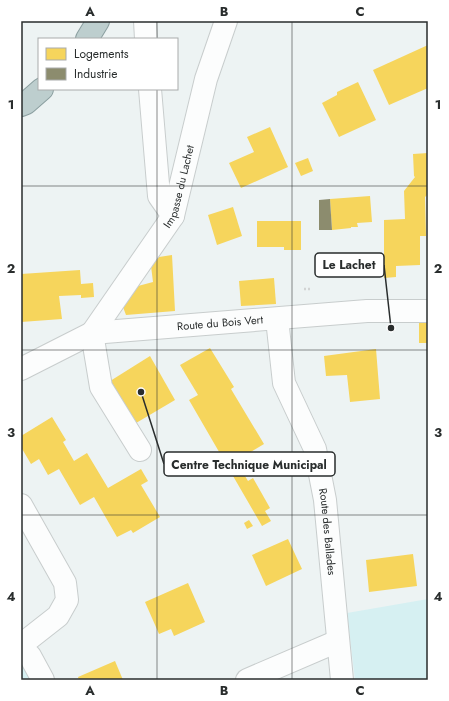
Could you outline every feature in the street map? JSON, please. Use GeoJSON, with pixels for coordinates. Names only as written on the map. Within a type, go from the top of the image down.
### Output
{"type":"FeatureCollection","features":[{"type":"Feature","properties":{"kind":"highway"},"geometry":{"type":"LineString","coordinates":[[88,38],[98,21]]}},
{"type":"Feature","properties":{"kind":"highway"},"geometry":{"type":"LineString","coordinates":[[21,105],[26,103],[41,90]]}},
{"type":"Feature","properties":{"kind":"street"},"geometry":{"type":"LineString","coordinates":[[145,21],[146,38]]}},
{"type":"Feature","properties":{"kind":"street","name":"Impasse du Lachet"},"geometry":{"type":"LineString","coordinates":[[92,333],[173,216],[206,79],[226,21]]}},
{"type":"Feature","properties":{"kind":"street"},"geometry":{"type":"LineString","coordinates":[[150,90],[159,196],[173,216]]}},
{"type":"Feature","properties":{"kind":"street","name":"Route du Bois Vert"},"geometry":{"type":"LineString","coordinates":[[21,369],[92,333],[367,311],[428,310]]}},
{"type":"Feature","properties":{"kind":"street","name":"Route des Ballades"},"geometry":{"type":"LineString","coordinates":[[277,318],[284,383],[315,449],[324,500],[342,680]]}},
{"type":"Feature","properties":{"kind":"street"},"geometry":{"type":"LineString","coordinates":[[92,333],[101,387],[140,450]]}},
{"type":"Feature","properties":{"kind":"street"},"geometry":{"type":"LineString","coordinates":[[21,505],[65,583],[67,600],[58,616],[21,644]]}},
{"type":"Feature","properties":{"kind":"street"},"geometry":{"type":"LineString","coordinates":[[248,680],[338,641]]}},
{"type":"Feature","properties":{"kind":"street"},"geometry":{"type":"LineString","coordinates":[[21,648],[30,656],[43,680]]}},
{"type":"Feature","properties":{"kind":"path"},"geometry":{"type":"LineString","coordinates":[[304,289],[312,289]]}},
{"type":"Feature","properties":{"kind":"shaded area"},"geometry":{"type":"Polygon","coordinates":[[[428,599],[428,680],[355,680],[347,613],[428,599]]]}},
{"type":"Feature","properties":{"kind":"shaded area"},"geometry":{"type":"Polygon","coordinates":[[[21,665],[24,667],[31,680],[21,680],[21,665]]]}},
{"type":"Feature","properties":{"kind":"building: Logements"},"geometry":{"type":"Polygon","coordinates":[[[428,45],[428,88],[389,105],[373,70],[428,45]]]}},
{"type":"Feature","properties":{"kind":"building: Logements"},"geometry":{"type":"Polygon","coordinates":[[[358,82],[376,120],[339,137],[322,103],[337,95],[337,92],[358,82]]]}},
{"type":"Feature","properties":{"kind":"building: Logements"},"geometry":{"type":"Polygon","coordinates":[[[270,127],[288,167],[241,188],[229,163],[254,152],[247,137],[270,127]]]}},
{"type":"Feature","properties":{"kind":"building: Logements"},"geometry":{"type":"Polygon","coordinates":[[[428,153],[428,194],[425,197],[426,236],[420,236],[420,265],[396,266],[396,277],[384,278],[384,220],[405,219],[404,191],[415,177],[413,154],[428,153]]]}},
{"type":"Feature","properties":{"kind":"building: Logements"},"geometry":{"type":"Polygon","coordinates":[[[308,158],[313,171],[301,176],[295,163],[308,158]]]}},
{"type":"Feature","properties":{"kind":"building: Logements"},"geometry":{"type":"Polygon","coordinates":[[[370,196],[372,222],[357,223],[358,227],[332,230],[330,199],[370,196]]]}},
{"type":"Feature","properties":{"kind":"building: Logements"},"geometry":{"type":"Polygon","coordinates":[[[233,207],[242,236],[217,245],[208,215],[233,207]]]}},
{"type":"Feature","properties":{"kind":"building: Logements"},"geometry":{"type":"Polygon","coordinates":[[[257,221],[301,221],[301,250],[284,250],[284,247],[257,247],[257,221]]]}},
{"type":"Feature","properties":{"kind":"building: Logements"},"geometry":{"type":"Polygon","coordinates":[[[172,255],[175,311],[126,315],[123,307],[138,286],[153,282],[151,266],[159,257],[172,255]]]}},
{"type":"Feature","properties":{"kind":"building: Logements"},"geometry":{"type":"Polygon","coordinates":[[[80,270],[81,284],[93,283],[94,297],[81,298],[81,295],[59,296],[62,319],[21,322],[21,274],[80,270]]]}},
{"type":"Feature","properties":{"kind":"building: Logements"},"geometry":{"type":"Polygon","coordinates":[[[274,278],[276,304],[241,306],[239,281],[274,278]]]}},
{"type":"Feature","properties":{"kind":"building: Logements"},"geometry":{"type":"Polygon","coordinates":[[[419,321],[428,321],[428,343],[419,343],[419,321]]]}},
{"type":"Feature","properties":{"kind":"building: Logements"},"geometry":{"type":"Polygon","coordinates":[[[210,348],[234,387],[231,389],[264,444],[236,461],[248,481],[253,478],[270,508],[265,511],[271,521],[262,526],[189,400],[198,395],[180,365],[210,348]]]}},
{"type":"Feature","properties":{"kind":"building: Logements"},"geometry":{"type":"Polygon","coordinates":[[[376,349],[380,399],[350,402],[347,375],[326,376],[324,356],[376,349]]]}},
{"type":"Feature","properties":{"kind":"building: Logements"},"geometry":{"type":"Polygon","coordinates":[[[150,356],[175,400],[131,426],[107,383],[150,356]]]}},
{"type":"Feature","properties":{"kind":"building: Logements"},"geometry":{"type":"Polygon","coordinates":[[[52,417],[66,440],[63,442],[74,461],[87,453],[108,488],[141,469],[148,481],[141,485],[160,517],[133,533],[131,530],[117,537],[94,497],[80,505],[59,469],[48,475],[39,459],[31,464],[21,447],[21,436],[52,417]]]}},
{"type":"Feature","properties":{"kind":"building: Logements"},"geometry":{"type":"Polygon","coordinates":[[[249,520],[253,526],[247,529],[244,523],[249,520]]]}},
{"type":"Feature","properties":{"kind":"building: Logements"},"geometry":{"type":"Polygon","coordinates":[[[288,539],[302,569],[266,586],[252,555],[288,539]]]}},
{"type":"Feature","properties":{"kind":"building: Logements"},"geometry":{"type":"Polygon","coordinates":[[[413,554],[417,586],[369,592],[366,560],[413,554]]]}},
{"type":"Feature","properties":{"kind":"building: Logements"},"geometry":{"type":"Polygon","coordinates":[[[188,583],[205,622],[174,636],[171,629],[159,634],[145,602],[188,583]]]}},
{"type":"Feature","properties":{"kind":"building: Logements"},"geometry":{"type":"Polygon","coordinates":[[[115,661],[123,680],[79,680],[78,677],[115,661]]]}},
{"type":"Feature","properties":{"kind":"building: Industrie"},"geometry":{"type":"Polygon","coordinates":[[[330,199],[332,230],[319,230],[319,200],[330,199]]]}},
{"type":"Feature","properties":{"kind":"place","name":"Le Lachet"},"geometry":{"type":"Point","coordinates":[391,328]}},
{"type":"Feature","properties":{"kind":"place","name":"Centre Technique Municipal"},"geometry":{"type":"Point","coordinates":[141,392]}}]}
